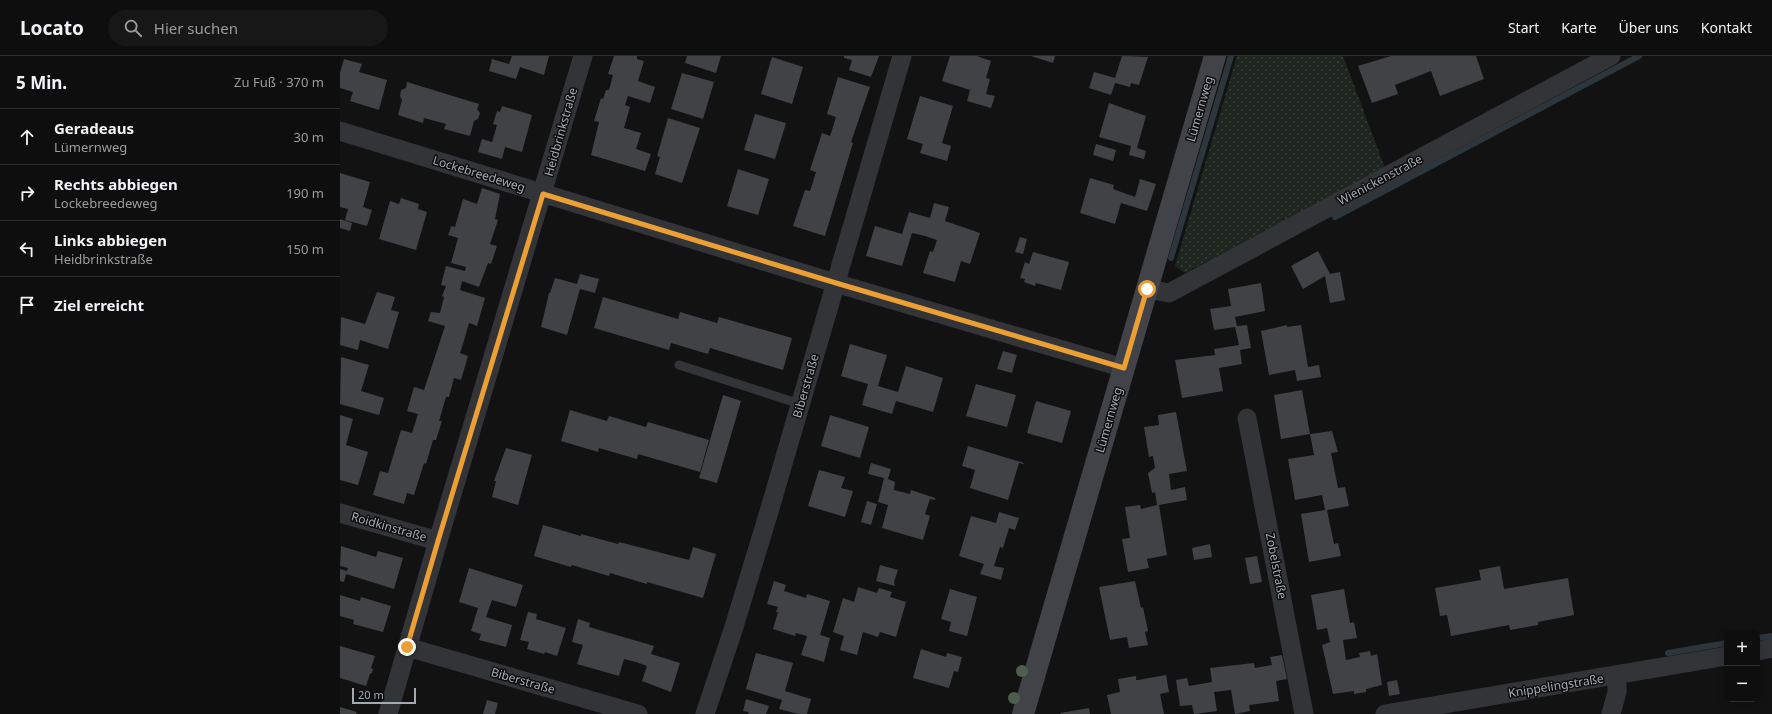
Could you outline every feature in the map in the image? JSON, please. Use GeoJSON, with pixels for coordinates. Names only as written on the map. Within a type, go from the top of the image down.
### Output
{"type":"FeatureCollection","features":[{"type":"Feature","properties":{"kind":"street","name":"Heidbrinkstraße"},"geometry":{"type":"LineString","coordinates":[[388,714],[438,541],[543,194],[583,56]]}},
{"type":"Feature","properties":{"kind":"street","name":"Biberstraße"},"geometry":{"type":"LineString","coordinates":[[705,714],[735,622],[902,56]]}},
{"type":"Feature","properties":{"kind":"street","name":"Lümernweg"},"geometry":{"type":"LineString","coordinates":[[1023,714],[1215,56]]}},
{"type":"Feature","properties":{"kind":"street","name":"Wienickenstraße"},"geometry":{"type":"LineString","coordinates":[[1147,289],[1169,293],[1611,56]]}},
{"type":"Feature","properties":{"kind":"street","name":"Lockebreedeweg"},"geometry":{"type":"LineString","coordinates":[[340,131],[836,283],[1124,368]]}},
{"type":"Feature","properties":{"kind":"street","name":"Zobelstraße"},"geometry":{"type":"LineString","coordinates":[[1247,418],[1304,714]]}},
{"type":"Feature","properties":{"kind":"street","name":"Roidkinstraße"},"geometry":{"type":"LineString","coordinates":[[340,513],[438,541]]}},
{"type":"Feature","properties":{"kind":"street","name":"Biberstraße"},"geometry":{"type":"LineString","coordinates":[[407,647],[638,714]]}},
{"type":"Feature","properties":{"kind":"street"},"geometry":{"type":"LineString","coordinates":[[1760,650],[1772,648]]}},
{"type":"Feature","properties":{"kind":"street","name":"Knippelingstraße"},"geometry":{"type":"LineString","coordinates":[[1385,714],[1724,657]]}},
{"type":"Feature","properties":{"kind":"street"},"geometry":{"type":"LineString","coordinates":[[1611,714],[1617,692],[1617,675]]}},
{"type":"Feature","properties":{"kind":"lane"},"geometry":{"type":"LineString","coordinates":[[679,365],[800,404]]}},
{"type":"Feature","properties":{"kind":"shaded area"},"geometry":{"type":"Polygon","coordinates":[[[1237,56],[1343,56],[1385,168],[1185,273],[1175,266],[1237,56]]]}},
{"type":"Feature","properties":{"kind":"building"},"geometry":{"type":"Polygon","coordinates":[[[512,56],[549,56],[544,75],[520,67],[516,79],[489,71],[492,59],[509,64],[512,56]]]}},
{"type":"Feature","properties":{"kind":"building"},"geometry":{"type":"Polygon","coordinates":[[[614,56],[637,56],[637,59],[644,61],[638,81],[655,87],[650,103],[628,96],[625,105],[630,107],[624,128],[641,133],[636,149],[651,154],[645,171],[591,155],[599,122],[594,121],[601,98],[603,99],[606,90],[609,90],[613,75],[608,74],[614,56]]]}},
{"type":"Feature","properties":{"kind":"building"},"geometry":{"type":"Polygon","coordinates":[[[687,56],[721,56],[716,73],[685,63],[687,56]]]}},
{"type":"Feature","properties":{"kind":"building"},"geometry":{"type":"Polygon","coordinates":[[[844,56],[879,56],[871,77],[849,70],[852,60],[844,58],[844,56]]]}},
{"type":"Feature","properties":{"kind":"building"},"geometry":{"type":"Polygon","coordinates":[[[950,56],[977,56],[991,61],[986,78],[990,79],[986,94],[995,96],[991,108],[967,101],[970,90],[942,81],[950,56]]]}},
{"type":"Feature","properties":{"kind":"building"},"geometry":{"type":"Polygon","coordinates":[[[1031,56],[1055,56],[1053,63],[1031,56]]]}},
{"type":"Feature","properties":{"kind":"building"},"geometry":{"type":"Polygon","coordinates":[[[1122,56],[1148,57],[1139,85],[1131,83],[1130,87],[1115,83],[1111,95],[1089,88],[1094,72],[1115,78],[1122,56]]]}},
{"type":"Feature","properties":{"kind":"building"},"geometry":{"type":"Polygon","coordinates":[[[1391,56],[1476,56],[1484,79],[1440,96],[1431,71],[1395,85],[1398,94],[1372,103],[1358,66],[1391,56]]]}},
{"type":"Feature","properties":{"kind":"building"},"geometry":{"type":"Polygon","coordinates":[[[772,57],[803,67],[792,104],[761,94],[772,57]]]}},
{"type":"Feature","properties":{"kind":"building"},"geometry":{"type":"Polygon","coordinates":[[[344,59],[362,64],[359,72],[387,80],[379,110],[350,101],[353,92],[340,88],[340,73],[344,59]]]}},
{"type":"Feature","properties":{"kind":"building"},"geometry":{"type":"Polygon","coordinates":[[[682,73],[714,82],[703,119],[671,109],[682,73]]]}},
{"type":"Feature","properties":{"kind":"building"},"geometry":{"type":"Polygon","coordinates":[[[838,77],[870,87],[851,142],[853,143],[825,236],[793,226],[805,190],[810,191],[813,182],[816,172],[810,170],[822,133],[830,136],[833,127],[836,117],[827,114],[838,77]]]}},
{"type":"Feature","properties":{"kind":"building"},"geometry":{"type":"Polygon","coordinates":[[[407,82],[479,104],[477,109],[480,113],[478,119],[474,121],[470,136],[444,129],[446,124],[424,118],[423,123],[398,115],[402,100],[400,96],[401,90],[406,88],[407,82]]]}},
{"type":"Feature","properties":{"kind":"building"},"geometry":{"type":"Polygon","coordinates":[[[920,96],[953,106],[942,143],[951,146],[947,161],[920,153],[923,144],[907,139],[920,96]]]}},
{"type":"Feature","properties":{"kind":"building"},"geometry":{"type":"Polygon","coordinates":[[[1109,103],[1146,116],[1137,148],[1146,151],[1144,159],[1129,155],[1131,146],[1099,137],[1109,103]]]}},
{"type":"Feature","properties":{"kind":"building"},"geometry":{"type":"Polygon","coordinates":[[[502,106],[532,115],[522,152],[505,147],[502,159],[478,152],[482,139],[492,142],[497,125],[493,124],[497,111],[500,112],[502,106]]]}},
{"type":"Feature","properties":{"kind":"building"},"geometry":{"type":"Polygon","coordinates":[[[755,114],[786,123],[775,159],[744,150],[755,114]]]}},
{"type":"Feature","properties":{"kind":"building"},"geometry":{"type":"Polygon","coordinates":[[[668,118],[700,128],[682,183],[655,174],[660,157],[657,156],[668,118]]]}},
{"type":"Feature","properties":{"kind":"building"},"geometry":{"type":"Polygon","coordinates":[[[1096,144],[1116,150],[1113,161],[1093,155],[1096,144]]]}},
{"type":"Feature","properties":{"kind":"building"},"geometry":{"type":"Polygon","coordinates":[[[738,169],[769,179],[758,215],[727,206],[738,169]]]}},
{"type":"Feature","properties":{"kind":"building"},"geometry":{"type":"Polygon","coordinates":[[[340,173],[370,182],[363,207],[372,210],[367,226],[345,220],[348,209],[340,207],[340,173]]]}},
{"type":"Feature","properties":{"kind":"building"},"geometry":{"type":"Polygon","coordinates":[[[1090,178],[1114,185],[1113,189],[1135,197],[1140,179],[1156,184],[1147,211],[1121,203],[1115,224],[1080,213],[1090,178]]]}},
{"type":"Feature","properties":{"kind":"building"},"geometry":{"type":"Polygon","coordinates":[[[482,188],[500,194],[495,219],[498,220],[490,244],[497,246],[491,264],[488,263],[479,287],[462,281],[460,290],[485,298],[477,326],[469,323],[460,353],[468,356],[461,380],[454,378],[449,397],[446,397],[439,421],[442,421],[436,440],[433,440],[426,464],[424,463],[414,495],[407,493],[404,504],[373,495],[380,471],[388,473],[401,430],[412,433],[418,414],[407,411],[414,387],[424,390],[445,326],[428,321],[431,312],[440,313],[444,297],[442,296],[446,286],[441,285],[446,266],[465,271],[466,267],[451,263],[458,238],[448,235],[451,226],[455,227],[463,199],[477,204],[482,188]]]}},
{"type":"Feature","properties":{"kind":"building"},"geometry":{"type":"Polygon","coordinates":[[[401,198],[419,204],[418,209],[427,212],[416,250],[379,239],[390,201],[399,204],[401,198]]]}},
{"type":"Feature","properties":{"kind":"building"},"geometry":{"type":"Polygon","coordinates":[[[934,203],[949,207],[945,221],[980,233],[970,264],[961,261],[955,282],[923,273],[930,251],[933,252],[937,240],[925,236],[912,233],[902,266],[866,256],[875,226],[902,234],[909,212],[930,218],[934,203]]]}},
{"type":"Feature","properties":{"kind":"building"},"geometry":{"type":"Polygon","coordinates":[[[340,219],[352,223],[350,231],[340,228],[340,219]]]}},
{"type":"Feature","properties":{"kind":"building"},"geometry":{"type":"Polygon","coordinates":[[[1020,237],[1027,239],[1023,254],[1015,252],[1020,237]]]}},
{"type":"Feature","properties":{"kind":"building"},"geometry":{"type":"Polygon","coordinates":[[[1318,251],[1330,274],[1340,272],[1345,300],[1330,303],[1325,276],[1303,289],[1291,266],[1318,251]]]}},
{"type":"Feature","properties":{"kind":"building"},"geometry":{"type":"Polygon","coordinates":[[[1033,252],[1069,262],[1061,290],[1036,283],[1035,286],[1024,282],[1025,279],[1020,278],[1025,262],[1029,264],[1033,252]]]}},
{"type":"Feature","properties":{"kind":"building"},"geometry":{"type":"Polygon","coordinates":[[[580,274],[599,279],[595,293],[580,289],[567,335],[541,327],[549,293],[555,278],[577,284],[580,274]]]}},
{"type":"Feature","properties":{"kind":"building"},"geometry":{"type":"Polygon","coordinates":[[[1261,283],[1265,311],[1235,317],[1237,326],[1247,325],[1251,348],[1240,350],[1242,364],[1219,368],[1223,391],[1182,398],[1175,360],[1215,355],[1214,349],[1239,345],[1235,327],[1214,330],[1210,309],[1231,306],[1228,289],[1261,283]]]}},
{"type":"Feature","properties":{"kind":"building"},"geometry":{"type":"Polygon","coordinates":[[[377,292],[395,297],[391,310],[399,312],[388,349],[360,340],[358,350],[340,345],[341,317],[365,324],[377,292]]]}},
{"type":"Feature","properties":{"kind":"building"},"geometry":{"type":"Polygon","coordinates":[[[603,297],[678,319],[680,312],[717,323],[719,317],[792,338],[783,370],[710,348],[708,354],[671,343],[669,350],[594,328],[603,297]]]}},
{"type":"Feature","properties":{"kind":"building"},"geometry":{"type":"Polygon","coordinates":[[[1287,325],[1287,327],[1301,325],[1308,367],[1319,365],[1321,377],[1297,381],[1295,370],[1269,375],[1261,331],[1287,325]]]}},
{"type":"Feature","properties":{"kind":"building"},"geometry":{"type":"Polygon","coordinates":[[[850,344],[887,355],[878,386],[898,392],[906,366],[943,378],[933,412],[896,401],[892,414],[862,405],[868,384],[841,376],[850,344]]]}},
{"type":"Feature","properties":{"kind":"building"},"geometry":{"type":"Polygon","coordinates":[[[1003,351],[1017,355],[1012,373],[997,369],[1003,351]]]}},
{"type":"Feature","properties":{"kind":"building"},"geometry":{"type":"Polygon","coordinates":[[[341,357],[369,365],[361,391],[384,398],[379,415],[340,404],[341,357]]]}},
{"type":"Feature","properties":{"kind":"building"},"geometry":{"type":"Polygon","coordinates":[[[976,384],[1016,395],[1007,427],[966,416],[976,384]]]}},
{"type":"Feature","properties":{"kind":"building"},"geometry":{"type":"Polygon","coordinates":[[[1302,390],[1310,434],[1281,439],[1274,395],[1302,390]]]}},
{"type":"Feature","properties":{"kind":"building"},"geometry":{"type":"Polygon","coordinates":[[[723,395],[741,401],[717,483],[699,478],[723,395]]]}},
{"type":"Feature","properties":{"kind":"building"},"geometry":{"type":"Polygon","coordinates":[[[1036,401],[1071,411],[1062,443],[1027,433],[1036,401]]]}},
{"type":"Feature","properties":{"kind":"building"},"geometry":{"type":"Polygon","coordinates":[[[570,410],[607,421],[609,416],[646,427],[648,422],[709,440],[700,472],[638,454],[637,459],[599,448],[598,452],[561,441],[570,410]]]}},
{"type":"Feature","properties":{"kind":"building"},"geometry":{"type":"Polygon","coordinates":[[[1176,412],[1187,471],[1169,474],[1171,490],[1185,487],[1187,500],[1159,505],[1167,555],[1147,559],[1149,568],[1128,572],[1122,539],[1130,538],[1125,507],[1140,505],[1141,509],[1157,505],[1155,492],[1152,493],[1148,473],[1155,468],[1153,456],[1149,457],[1144,427],[1159,425],[1158,415],[1176,412]]]}},
{"type":"Feature","properties":{"kind":"building"},"geometry":{"type":"Polygon","coordinates":[[[340,415],[353,419],[346,445],[368,452],[358,485],[340,480],[340,415]]]}},
{"type":"Feature","properties":{"kind":"building"},"geometry":{"type":"Polygon","coordinates":[[[830,415],[869,427],[860,458],[821,446],[830,415]]]}},
{"type":"Feature","properties":{"kind":"building"},"geometry":{"type":"Polygon","coordinates":[[[1332,431],[1338,452],[1331,453],[1338,488],[1345,487],[1349,506],[1327,510],[1334,544],[1338,543],[1341,556],[1309,562],[1301,514],[1325,510],[1322,495],[1295,500],[1288,459],[1314,455],[1310,434],[1332,431]]]}},
{"type":"Feature","properties":{"kind":"building"},"geometry":{"type":"Polygon","coordinates":[[[968,446],[1024,463],[1019,463],[1008,500],[970,488],[975,470],[962,466],[968,446]]]}},
{"type":"Feature","properties":{"kind":"building"},"geometry":{"type":"Polygon","coordinates":[[[506,448],[532,455],[518,505],[492,497],[496,481],[494,481],[506,448]]]}},
{"type":"Feature","properties":{"kind":"building"},"geometry":{"type":"Polygon","coordinates":[[[871,463],[891,469],[888,479],[895,482],[894,490],[910,494],[911,490],[935,498],[935,500],[930,499],[925,514],[930,516],[923,540],[882,528],[888,505],[878,502],[884,478],[868,474],[871,463]]]}},
{"type":"Feature","properties":{"kind":"building"},"geometry":{"type":"Polygon","coordinates":[[[819,470],[845,477],[841,488],[853,491],[845,517],[808,506],[819,470]]]}},
{"type":"Feature","properties":{"kind":"building"},"geometry":{"type":"Polygon","coordinates":[[[867,501],[877,504],[871,525],[861,522],[867,501]]]}},
{"type":"Feature","properties":{"kind":"building"},"geometry":{"type":"Polygon","coordinates":[[[999,512],[1019,518],[1015,530],[1009,528],[1003,548],[1000,547],[994,566],[1004,568],[1001,580],[980,574],[984,564],[959,556],[971,516],[996,523],[999,512]]]}},
{"type":"Feature","properties":{"kind":"building"},"geometry":{"type":"Polygon","coordinates":[[[543,525],[581,536],[581,534],[618,544],[619,542],[689,560],[693,547],[716,554],[703,598],[647,582],[647,584],[610,573],[609,576],[534,556],[543,525]]]}},
{"type":"Feature","properties":{"kind":"building"},"geometry":{"type":"Polygon","coordinates":[[[1210,544],[1212,557],[1194,560],[1192,548],[1210,544]]]}},
{"type":"Feature","properties":{"kind":"building"},"geometry":{"type":"Polygon","coordinates":[[[341,546],[376,557],[378,551],[403,558],[394,589],[346,574],[344,582],[340,581],[340,569],[347,571],[348,568],[340,566],[341,546]]]}},
{"type":"Feature","properties":{"kind":"building"},"geometry":{"type":"Polygon","coordinates":[[[1257,556],[1262,582],[1250,584],[1245,558],[1257,556]]]}},
{"type":"Feature","properties":{"kind":"building"},"geometry":{"type":"Polygon","coordinates":[[[880,565],[898,570],[894,582],[895,586],[876,581],[880,565]]]}},
{"type":"Feature","properties":{"kind":"building"},"geometry":{"type":"Polygon","coordinates":[[[1500,566],[1504,589],[1568,578],[1574,615],[1538,622],[1538,625],[1510,630],[1509,625],[1451,636],[1447,615],[1440,616],[1435,588],[1481,580],[1479,570],[1500,566]]]}},
{"type":"Feature","properties":{"kind":"building"},"geometry":{"type":"Polygon","coordinates":[[[469,568],[523,585],[516,607],[492,600],[486,617],[512,625],[506,647],[479,640],[481,634],[471,631],[478,608],[459,602],[469,568]]]}},
{"type":"Feature","properties":{"kind":"building"},"geometry":{"type":"Polygon","coordinates":[[[774,581],[786,585],[784,591],[806,598],[807,594],[830,601],[820,635],[830,638],[824,662],[801,655],[807,636],[796,633],[795,636],[773,629],[778,607],[767,604],[774,581]]]}},
{"type":"Feature","properties":{"kind":"building"},"geometry":{"type":"Polygon","coordinates":[[[1135,581],[1141,608],[1143,607],[1148,631],[1145,632],[1148,645],[1129,648],[1127,637],[1110,640],[1099,587],[1135,581]]]}},
{"type":"Feature","properties":{"kind":"building"},"geometry":{"type":"Polygon","coordinates":[[[858,587],[877,593],[879,588],[892,592],[890,597],[906,602],[896,637],[880,632],[878,637],[863,632],[857,655],[840,650],[844,636],[833,632],[843,598],[854,602],[858,587]]]}},
{"type":"Feature","properties":{"kind":"building"},"geometry":{"type":"Polygon","coordinates":[[[950,589],[977,597],[967,636],[949,631],[951,622],[941,619],[950,589]]]}},
{"type":"Feature","properties":{"kind":"building"},"geometry":{"type":"Polygon","coordinates":[[[1344,589],[1350,623],[1354,622],[1357,638],[1343,640],[1346,660],[1360,657],[1359,653],[1370,651],[1371,656],[1377,654],[1382,685],[1366,689],[1366,692],[1354,694],[1354,691],[1333,694],[1322,645],[1330,642],[1327,628],[1317,630],[1311,595],[1344,589]]]}},
{"type":"Feature","properties":{"kind":"building"},"geometry":{"type":"Polygon","coordinates":[[[340,595],[360,601],[361,597],[391,606],[383,632],[353,624],[354,620],[340,616],[340,595]]]}},
{"type":"Feature","properties":{"kind":"building"},"geometry":{"type":"Polygon","coordinates":[[[528,612],[537,614],[536,619],[566,628],[557,656],[527,649],[529,642],[520,640],[528,612]]]}},
{"type":"Feature","properties":{"kind":"building"},"geometry":{"type":"Polygon","coordinates":[[[578,619],[590,623],[589,627],[654,646],[651,654],[680,663],[671,692],[642,681],[647,666],[636,662],[624,659],[619,676],[577,664],[583,645],[572,642],[578,619]]]}},
{"type":"Feature","properties":{"kind":"building"},"geometry":{"type":"Polygon","coordinates":[[[340,646],[375,656],[371,668],[373,669],[372,673],[370,674],[366,686],[340,678],[340,646]]]}},
{"type":"Feature","properties":{"kind":"building"},"geometry":{"type":"Polygon","coordinates":[[[921,649],[946,657],[947,653],[962,657],[958,672],[954,671],[949,688],[913,678],[921,649]]]}},
{"type":"Feature","properties":{"kind":"building"},"geometry":{"type":"Polygon","coordinates":[[[756,653],[793,663],[785,691],[811,699],[807,714],[798,714],[779,709],[782,700],[746,689],[756,653]]]}},
{"type":"Feature","properties":{"kind":"building"},"geometry":{"type":"Polygon","coordinates":[[[1282,655],[1287,679],[1276,681],[1279,701],[1249,705],[1250,711],[1235,714],[1231,690],[1214,692],[1217,711],[1194,714],[1192,705],[1180,706],[1176,680],[1187,678],[1189,686],[1212,682],[1210,668],[1254,663],[1255,668],[1272,665],[1270,657],[1282,655]]]}},
{"type":"Feature","properties":{"kind":"building"},"geometry":{"type":"Polygon","coordinates":[[[1166,675],[1169,692],[1160,694],[1164,714],[1111,714],[1107,695],[1120,692],[1118,679],[1136,676],[1136,680],[1138,680],[1166,675]]]}},
{"type":"Feature","properties":{"kind":"building"},"geometry":{"type":"Polygon","coordinates":[[[1397,680],[1400,694],[1389,696],[1387,682],[1397,680]]]}},
{"type":"Feature","properties":{"kind":"building"},"geometry":{"type":"Polygon","coordinates":[[[746,699],[769,706],[766,714],[748,714],[749,712],[743,711],[746,699]]]}},
{"type":"Feature","properties":{"kind":"building"},"geometry":{"type":"Polygon","coordinates":[[[487,700],[498,703],[495,714],[483,714],[487,700]]]}},
{"type":"Feature","properties":{"kind":"building"},"geometry":{"type":"Polygon","coordinates":[[[340,707],[357,712],[356,714],[340,714],[340,707]]]}},
{"type":"Feature","properties":{"kind":"building"},"geometry":{"type":"Polygon","coordinates":[[[1089,708],[1090,714],[1060,713],[1089,708]]]}},
{"type":"Feature","properties":{"kind":"waterway"},"geometry":{"type":"LineString","coordinates":[[1171,258],[1231,56]]}},
{"type":"Feature","properties":{"kind":"waterway"},"geometry":{"type":"LineString","coordinates":[[1335,217],[1639,56]]}},
{"type":"Feature","properties":{"kind":"waterway"},"geometry":{"type":"LineString","coordinates":[[1760,638],[1772,636]]}},
{"type":"Feature","properties":{"kind":"waterway"},"geometry":{"type":"LineString","coordinates":[[1668,653],[1724,644]]}},
{"type":"Feature","properties":{"kind":"route"},"geometry":{"type":"LineString","coordinates":[[407,647],[543,194],[1124,368],[1147,289]]}}]}
